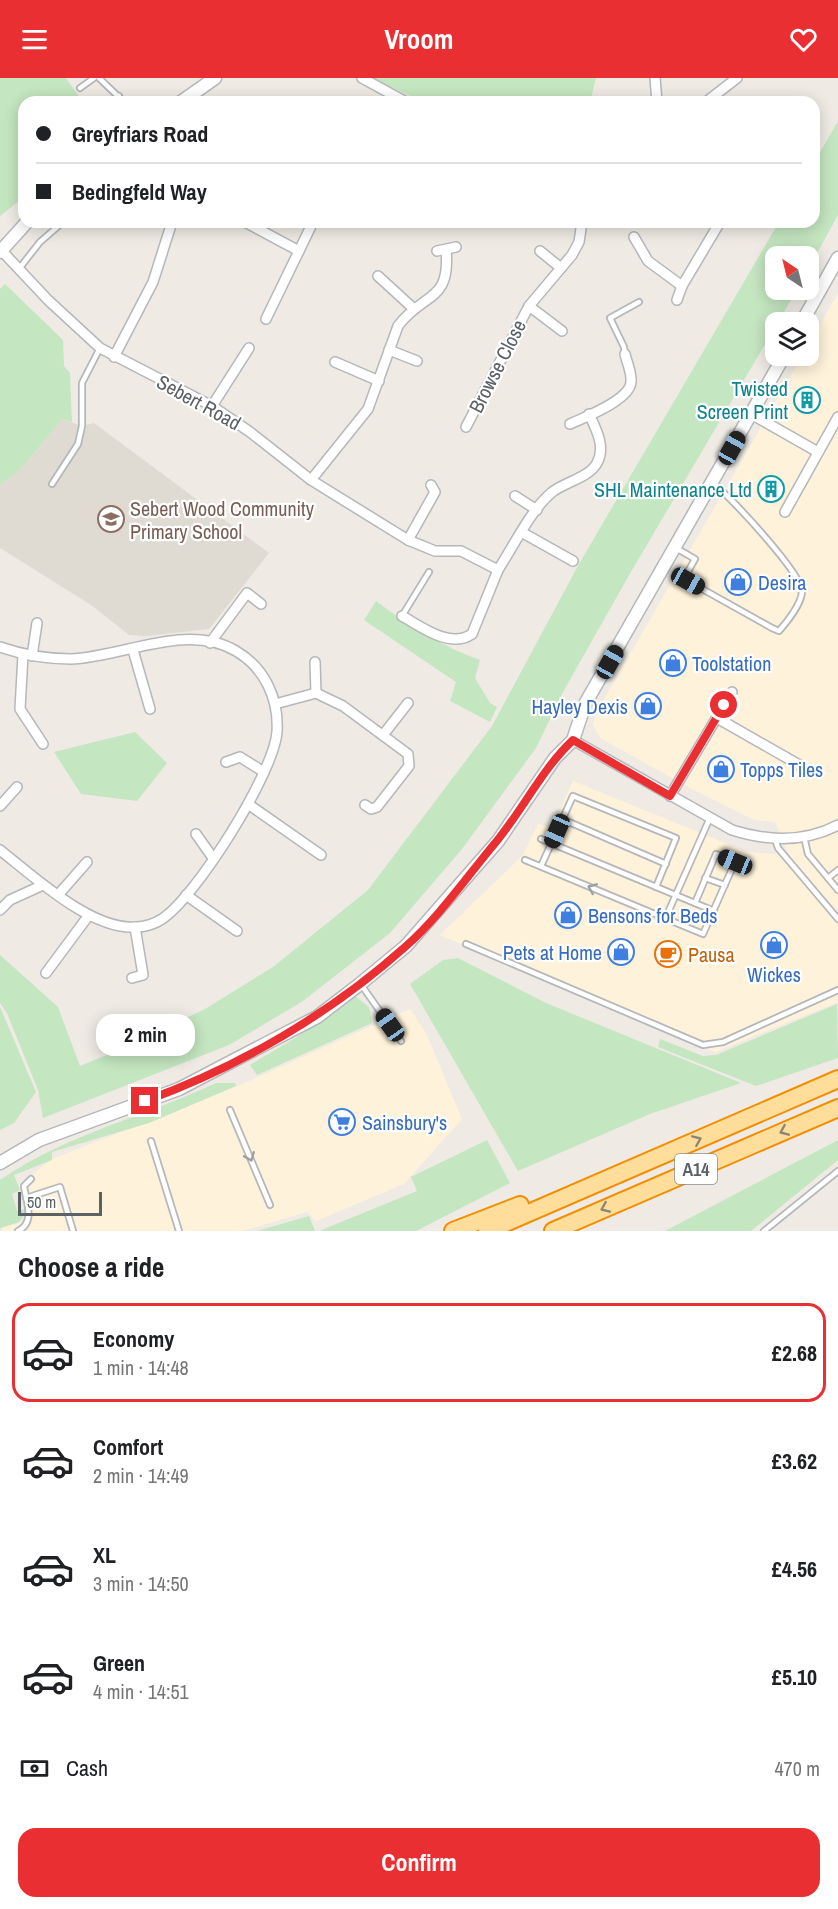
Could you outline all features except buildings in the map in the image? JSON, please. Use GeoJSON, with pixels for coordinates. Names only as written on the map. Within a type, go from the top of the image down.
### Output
{"type":"FeatureCollection","features":[{"type":"Feature","properties":{"kind":"highway","name":"A14"},"geometry":{"type":"LineString","coordinates":[[487,1231],[838,1079]]}},
{"type":"Feature","properties":{"kind":"highway","name":"A14"},"geometry":{"type":"LineString","coordinates":[[554,1231],[838,1108]]}},
{"type":"Feature","properties":{"kind":"highway"},"geometry":{"type":"LineString","coordinates":[[453,1231],[582,1180],[624,1172]]}},
{"type":"Feature","properties":{"kind":"street"},"geometry":{"type":"LineString","coordinates":[[190,96],[215,78]]}},
{"type":"Feature","properties":{"kind":"street"},"geometry":{"type":"LineString","coordinates":[[362,78],[384,96]]}},
{"type":"Feature","properties":{"kind":"street"},"geometry":{"type":"LineString","coordinates":[[655,78],[656,96]]}},
{"type":"Feature","properties":{"kind":"street"},"geometry":{"type":"LineString","coordinates":[[722,96],[737,78]]}},
{"type":"Feature","properties":{"kind":"street"},"geometry":{"type":"LineString","coordinates":[[1,252],[22,228]]}},
{"type":"Feature","properties":{"kind":"street"},"geometry":{"type":"LineString","coordinates":[[114,357],[153,282],[170,228]]}},
{"type":"Feature","properties":{"kind":"street"},"geometry":{"type":"LineString","coordinates":[[256,228],[299,251]]}},
{"type":"Feature","properties":{"kind":"street"},"geometry":{"type":"LineString","coordinates":[[266,319],[310,228]]}},
{"type":"Feature","properties":{"kind":"street","name":"Browse Close"},"geometry":{"type":"LineString","coordinates":[[466,427],[529,306],[561,268],[579,242],[581,228]]}},
{"type":"Feature","properties":{"kind":"street"},"geometry":{"type":"LineString","coordinates":[[677,300],[682,286],[716,228]]}},
{"type":"Feature","properties":{"kind":"street"},"geometry":{"type":"LineString","coordinates":[[634,237],[648,261],[682,286]]}},
{"type":"Feature","properties":{"kind":"street"},"geometry":{"type":"LineString","coordinates":[[311,480],[362,418],[374,397],[398,326],[414,309],[434,296],[445,280],[448,269],[442,251],[456,247]]}},
{"type":"Feature","properties":{"kind":"street"},"geometry":{"type":"LineString","coordinates":[[540,251],[561,268]]}},
{"type":"Feature","properties":{"kind":"street","name":"Sebert Road"},"geometry":{"type":"LineString","coordinates":[[1,252],[100,348],[114,357],[212,406],[250,432],[311,480],[408,540],[435,551],[461,551],[498,570]]}},
{"type":"Feature","properties":{"kind":"street"},"geometry":{"type":"LineString","coordinates":[[808,312],[838,258]]}},
{"type":"Feature","properties":{"kind":"street"},"geometry":{"type":"LineString","coordinates":[[378,276],[414,309]]}},
{"type":"Feature","properties":{"kind":"street","name":"Browse Close"},"geometry":{"type":"LineString","coordinates":[[529,306],[562,330]]}},
{"type":"Feature","properties":{"kind":"street"},"geometry":{"type":"LineString","coordinates":[[212,406],[249,348]]}},
{"type":"Feature","properties":{"kind":"street"},"geometry":{"type":"LineString","coordinates":[[389,350],[417,361]]}},
{"type":"Feature","properties":{"kind":"street"},"geometry":{"type":"LineString","coordinates":[[570,424],[622,397],[629,390],[632,382],[624,354]]}},
{"type":"Feature","properties":{"kind":"street"},"geometry":{"type":"LineString","coordinates":[[335,362],[379,381]]}},
{"type":"Feature","properties":{"kind":"street"},"geometry":{"type":"LineString","coordinates":[[0,1163],[39,1140],[179,1089],[317,1017],[406,946],[498,841],[555,758],[573,740],[585,704],[778,366]]}},
{"type":"Feature","properties":{"kind":"street"},"geometry":{"type":"LineString","coordinates":[[402,616],[445,638],[466,638],[472,634],[498,570],[537,510],[551,493],[596,465],[600,455],[599,438],[590,414]]}},
{"type":"Feature","properties":{"kind":"street"},"geometry":{"type":"LineString","coordinates":[[751,414],[818,452]]}},
{"type":"Feature","properties":{"kind":"street"},"geometry":{"type":"LineString","coordinates":[[785,512],[838,417]]}},
{"type":"Feature","properties":{"kind":"street"},"geometry":{"type":"LineString","coordinates":[[408,540],[435,492],[431,485]]}},
{"type":"Feature","properties":{"kind":"street"},"geometry":{"type":"LineString","coordinates":[[515,496],[537,510]]}},
{"type":"Feature","properties":{"kind":"street"},"geometry":{"type":"LineString","coordinates":[[523,532],[573,561]]}},
{"type":"Feature","properties":{"kind":"street"},"geometry":{"type":"LineString","coordinates":[[210,643],[247,593],[261,604]]}},
{"type":"Feature","properties":{"kind":"street"},"geometry":{"type":"LineString","coordinates":[[37,623],[28,656],[20,709],[44,744]]}},
{"type":"Feature","properties":{"kind":"street"},"geometry":{"type":"LineString","coordinates":[[0,647],[28,656],[72,658],[133,650],[175,641],[210,643],[235,650],[255,664],[269,684],[275,704],[277,732],[272,756],[248,804],[186,896],[160,920],[135,927],[118,926],[89,915],[43,885],[0,850]]}},
{"type":"Feature","properties":{"kind":"street"},"geometry":{"type":"LineString","coordinates":[[133,650],[140,681],[150,709]]}},
{"type":"Feature","properties":{"kind":"street"},"geometry":{"type":"LineString","coordinates":[[315,662],[316,693]]}},
{"type":"Feature","properties":{"kind":"street"},"geometry":{"type":"LineString","coordinates":[[670,796],[732,692]]}},
{"type":"Feature","properties":{"kind":"street"},"geometry":{"type":"LineString","coordinates":[[275,704],[316,693],[343,706],[408,754],[409,766],[377,807],[371,809],[365,805]]}},
{"type":"Feature","properties":{"kind":"street"},"geometry":{"type":"LineString","coordinates":[[383,735],[408,703]]}},
{"type":"Feature","properties":{"kind":"street"},"geometry":{"type":"LineString","coordinates":[[717,718],[801,766]]}},
{"type":"Feature","properties":{"kind":"street"},"geometry":{"type":"LineString","coordinates":[[573,740],[709,820],[753,837],[775,839],[804,837],[838,825]]}},
{"type":"Feature","properties":{"kind":"street"},"geometry":{"type":"LineString","coordinates":[[226,762],[240,757],[264,772]]}},
{"type":"Feature","properties":{"kind":"street"},"geometry":{"type":"LineString","coordinates":[[0,806],[17,787]]}},
{"type":"Feature","properties":{"kind":"street"},"geometry":{"type":"LineString","coordinates":[[248,804],[321,855]]}},
{"type":"Feature","properties":{"kind":"street"},"geometry":{"type":"LineString","coordinates":[[196,834],[213,858]]}},
{"type":"Feature","properties":{"kind":"street"},"geometry":{"type":"LineString","coordinates":[[58,895],[87,862]]}},
{"type":"Feature","properties":{"kind":"street"},"geometry":{"type":"LineString","coordinates":[[0,910],[10,900],[43,885]]}},
{"type":"Feature","properties":{"kind":"street"},"geometry":{"type":"LineString","coordinates":[[186,896],[237,931]]}},
{"type":"Feature","properties":{"kind":"street"},"geometry":{"type":"LineString","coordinates":[[46,973],[89,915]]}},
{"type":"Feature","properties":{"kind":"street"},"geometry":{"type":"LineString","coordinates":[[132,978],[143,975],[135,927]]}},
{"type":"Feature","properties":{"kind":"lane"},"geometry":{"type":"LineString","coordinates":[[80,88],[94,78]]}},
{"type":"Feature","properties":{"kind":"lane"},"geometry":{"type":"LineString","coordinates":[[99,78],[120,96]]}},
{"type":"Feature","properties":{"kind":"lane"},"geometry":{"type":"LineString","coordinates":[[18,270],[40,242],[56,228]]}},
{"type":"Feature","properties":{"kind":"lane"},"geometry":{"type":"LineString","coordinates":[[624,354],[624,347],[610,318],[639,302]]}},
{"type":"Feature","properties":{"kind":"lane"},"geometry":{"type":"LineString","coordinates":[[52,484],[78,444],[82,426],[82,383],[100,348]]}},
{"type":"Feature","properties":{"kind":"lane"},"geometry":{"type":"LineString","coordinates":[[675,547],[695,559],[686,575],[688,581],[772,628],[779,630],[783,626],[800,600],[801,584],[735,501],[712,483]]}},
{"type":"Feature","properties":{"kind":"lane"},"geometry":{"type":"LineString","coordinates":[[402,616],[429,572]]}},
{"type":"Feature","properties":{"kind":"lane"},"geometry":{"type":"LineString","coordinates":[[541,866],[573,796],[676,838],[656,887]]}},
{"type":"Feature","properties":{"kind":"lane"},"geometry":{"type":"LineString","coordinates":[[562,819],[666,864]]}},
{"type":"Feature","properties":{"kind":"lane"},"geometry":{"type":"LineString","coordinates":[[666,918],[709,820]]}},
{"type":"Feature","properties":{"kind":"lane"},"geometry":{"type":"LineString","coordinates":[[804,837],[808,854],[838,890]]}},
{"type":"Feature","properties":{"kind":"lane"},"geometry":{"type":"LineString","coordinates":[[541,839],[714,911]]}},
{"type":"Feature","properties":{"kind":"lane"},"geometry":{"type":"LineString","coordinates":[[775,839],[778,848],[838,919]]}},
{"type":"Feature","properties":{"kind":"lane"},"geometry":{"type":"LineString","coordinates":[[525,860],[703,934],[735,862],[716,854],[694,903]]}},
{"type":"Feature","properties":{"kind":"lane"},"geometry":{"type":"LineString","coordinates":[[828,878],[838,870]]}},
{"type":"Feature","properties":{"kind":"lane"},"geometry":{"type":"LineString","coordinates":[[705,878],[725,885]]}},
{"type":"Feature","properties":{"kind":"lane"},"geometry":{"type":"LineString","coordinates":[[466,945],[702,1045],[723,1042],[838,990]]}},
{"type":"Feature","properties":{"kind":"lane"},"geometry":{"type":"LineString","coordinates":[[360,984],[401,1041]]}},
{"type":"Feature","properties":{"kind":"lane"},"geometry":{"type":"LineString","coordinates":[[230,1110],[270,1205]]}},
{"type":"Feature","properties":{"kind":"lane"},"geometry":{"type":"LineString","coordinates":[[151,1142],[179,1231]]}},
{"type":"Feature","properties":{"kind":"lane"},"geometry":{"type":"LineString","coordinates":[[764,1231],[838,1171]]}},
{"type":"Feature","properties":{"kind":"lane"},"geometry":{"type":"LineString","coordinates":[[18,1231],[27,1224],[29,1218],[24,1186],[31,1179]]}},
{"type":"Feature","properties":{"kind":"lane"},"geometry":{"type":"LineString","coordinates":[[26,1198],[60,1187],[73,1231]]}},
{"type":"Feature","properties":{"kind":"shaded area"},"geometry":{"type":"Polygon","coordinates":[[[838,293],[838,1002],[715,1052],[440,935],[523,855],[538,824],[552,828],[573,781],[747,852],[789,855],[775,822],[754,820],[690,788],[600,738],[593,725],[596,713],[796,366],[819,366],[819,326],[838,293]]]}},
{"type":"Feature","properties":{"kind":"shaded area","name":"Sebert Wood Community Primary School"},"geometry":{"type":"Polygon","coordinates":[[[62,419],[82,426],[94,423],[269,553],[209,629],[146,636],[129,635],[91,605],[0,548],[0,485],[21,469],[62,419]]]}},
{"type":"Feature","properties":{"kind":"shaded area"},"geometry":{"type":"Polygon","coordinates":[[[410,1009],[426,1033],[462,1119],[404,1184],[316,1221],[307,1212],[242,1231],[2,1231],[2,1228],[22,1222],[26,1215],[19,1185],[52,1159],[238,1086],[410,1009]]]}},
{"type":"Feature","properties":{"kind":"green space"},"geometry":{"type":"Polygon","coordinates":[[[0,78],[66,78],[79,96],[18,96],[18,202],[0,216],[0,78]]]}},
{"type":"Feature","properties":{"kind":"green space"},"geometry":{"type":"Polygon","coordinates":[[[372,78],[596,78],[592,96],[410,96],[372,78]]]}},
{"type":"Feature","properties":{"kind":"green space"},"geometry":{"type":"Polygon","coordinates":[[[838,121],[838,215],[819,250],[819,246],[765,246],[765,300],[791,300],[784,312],[765,312],[765,344],[628,577],[563,692],[536,748],[462,849],[390,933],[303,1001],[229,1045],[43,1118],[38,1090],[7,1013],[0,1003],[0,955],[58,1007],[80,1066],[205,1009],[273,967],[368,890],[492,726],[579,564],[775,228],[820,228],[820,152],[838,121]]]}},
{"type":"Feature","properties":{"kind":"green space"},"geometry":{"type":"Polygon","coordinates":[[[5,284],[63,340],[64,366],[70,373],[72,422],[62,419],[21,469],[0,485],[0,289],[5,284]]]}},
{"type":"Feature","properties":{"kind":"green space"},"geometry":{"type":"Polygon","coordinates":[[[376,601],[426,635],[480,660],[475,678],[490,703],[497,707],[490,722],[450,701],[456,682],[364,620],[376,601]]]}},
{"type":"Feature","properties":{"kind":"green space"},"geometry":{"type":"Polygon","coordinates":[[[135,732],[167,763],[137,801],[81,794],[54,752],[135,732]]]}},
{"type":"Feature","properties":{"kind":"green space"},"geometry":{"type":"Polygon","coordinates":[[[458,958],[546,1003],[741,1083],[650,1114],[518,1171],[410,984],[443,960],[458,958]]]}},
{"type":"Feature","properties":{"kind":"green space"},"geometry":{"type":"Polygon","coordinates":[[[355,996],[369,1007],[372,1023],[257,1075],[250,1065],[297,1037],[355,996]]]}},
{"type":"Feature","properties":{"kind":"green space"},"geometry":{"type":"Polygon","coordinates":[[[837,1004],[838,1058],[756,1086],[658,1047],[660,1039],[703,1056],[716,1055],[837,1004]]]}},
{"type":"Feature","properties":{"kind":"green space"},"geometry":{"type":"Polygon","coordinates":[[[0,1007],[36,1092],[14,1123],[0,1130],[0,1007]]]}},
{"type":"Feature","properties":{"kind":"green space"},"geometry":{"type":"Polygon","coordinates":[[[216,1083],[235,1083],[236,1086],[149,1123],[52,1152],[52,1160],[14,1175],[20,1190],[12,1194],[17,1211],[25,1209],[26,1213],[19,1222],[0,1228],[0,1180],[56,1148],[216,1083]]]}},
{"type":"Feature","properties":{"kind":"green space"},"geometry":{"type":"Polygon","coordinates":[[[487,1140],[510,1183],[416,1231],[319,1231],[417,1191],[411,1177],[487,1140]]]}},
{"type":"Feature","properties":{"kind":"green space"},"geometry":{"type":"Polygon","coordinates":[[[838,1140],[838,1160],[751,1231],[665,1231],[838,1140]]]}},
{"type":"Feature","properties":{"kind":"green space"},"geometry":{"type":"Polygon","coordinates":[[[309,1216],[315,1231],[257,1231],[309,1216]]]}},
{"type":"Feature","properties":{"kind":"place","name":"Twisted Screen Print"},"geometry":{"type":"Point","coordinates":[807,400]}},
{"type":"Feature","properties":{"kind":"place","name":"SHL Maintenance Ltd"},"geometry":{"type":"Point","coordinates":[771,489]}},
{"type":"Feature","properties":{"kind":"place","name":"Sebert Wood Community Primary School"},"geometry":{"type":"Point","coordinates":[111,519]}},
{"type":"Feature","properties":{"kind":"place","name":"Desira"},"geometry":{"type":"Point","coordinates":[738,582]}},
{"type":"Feature","properties":{"kind":"place","name":"Toolstation"},"geometry":{"type":"Point","coordinates":[673,663]}},
{"type":"Feature","properties":{"kind":"place","name":"Hayley Dexis"},"geometry":{"type":"Point","coordinates":[648,706]}},
{"type":"Feature","properties":{"kind":"place","name":"Topps Tiles"},"geometry":{"type":"Point","coordinates":[721,769]}},
{"type":"Feature","properties":{"kind":"place","name":"Bensons for Beds"},"geometry":{"type":"Point","coordinates":[568,915]}},
{"type":"Feature","properties":{"kind":"place","name":"Wickes"},"geometry":{"type":"Point","coordinates":[774,945]}},
{"type":"Feature","properties":{"kind":"place","name":"Pets at Home"},"geometry":{"type":"Point","coordinates":[621,952]}},
{"type":"Feature","properties":{"kind":"place","name":"Pausa"},"geometry":{"type":"Point","coordinates":[668,954]}},
{"type":"Feature","properties":{"kind":"place","name":"Sainsbury's"},"geometry":{"type":"Point","coordinates":[342,1122]}},
{"type":"Feature","properties":{"kind":"route"},"geometry":{"type":"LineString","coordinates":[[145,1101],[179,1089],[317,1017],[406,946],[498,841],[555,758],[573,740],[670,796],[724,705]]}}]}
